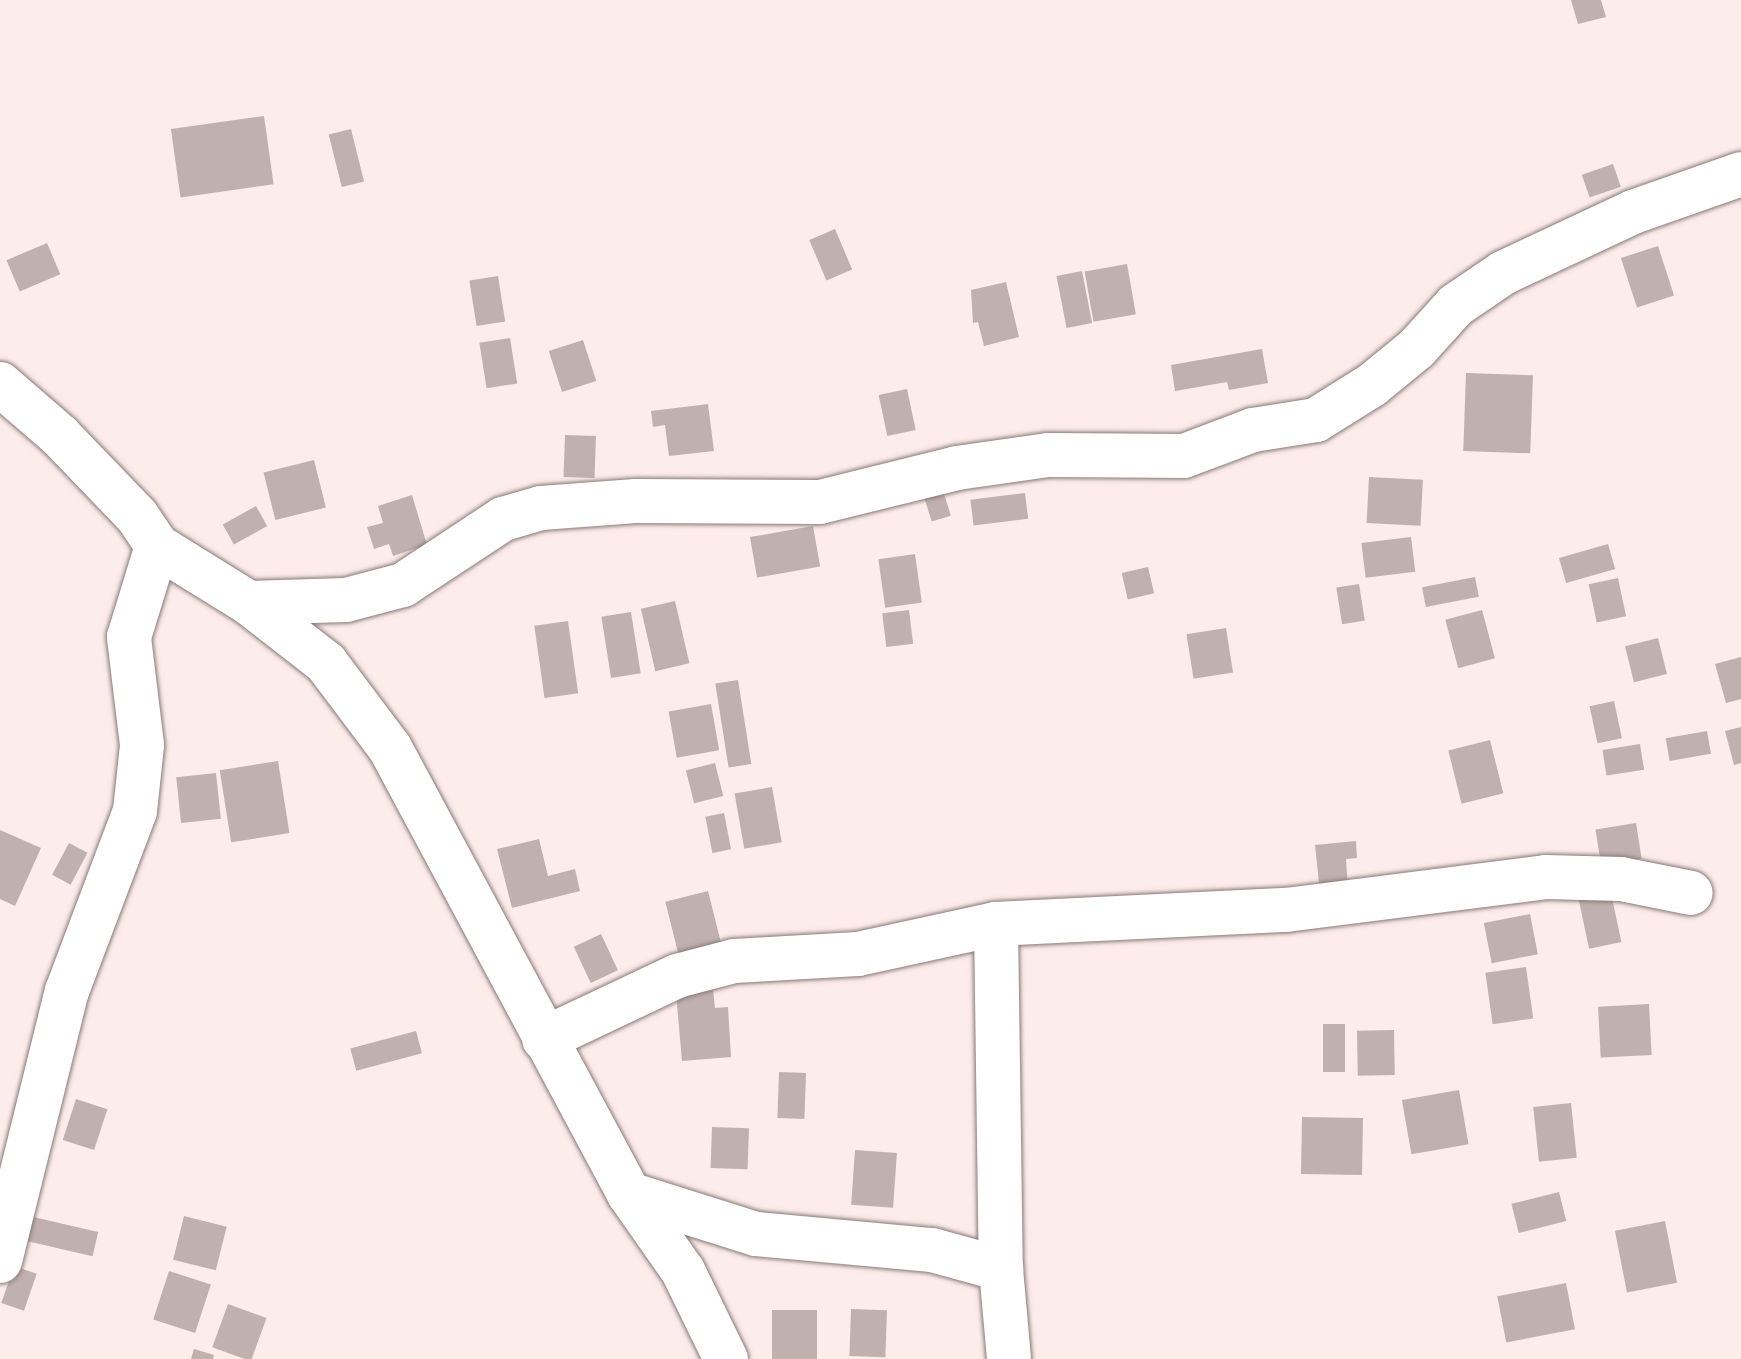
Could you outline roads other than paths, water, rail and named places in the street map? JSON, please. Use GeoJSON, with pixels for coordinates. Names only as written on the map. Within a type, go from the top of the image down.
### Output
{"type":"FeatureCollection","features":[{"type":"Feature","properties":{"kind":"street"},"geometry":{"type":"LineString","coordinates":[[249,603],[346,600],[403,585],[503,519],[541,508],[636,501],[820,502],[957,468],[1048,455],[1184,456],[1253,430],[1316,420],[1372,385],[1417,348],[1456,305],[1503,273],[1633,212],[1741,174]]}},
{"type":"Feature","properties":{"kind":"street"},"geometry":{"type":"LineString","coordinates":[[0,384],[60,436],[137,516],[157,546],[249,603],[326,663],[390,748],[468,886],[544,1039],[629,1194],[683,1271],[726,1359]]}},
{"type":"Feature","properties":{"kind":"street"},"geometry":{"type":"LineString","coordinates":[[0,1261],[67,991],[135,811],[142,745],[129,637],[157,546]]}},
{"type":"Feature","properties":{"kind":"street"},"geometry":{"type":"LineString","coordinates":[[544,1039],[691,972],[786,955],[858,954],[996,924],[1286,910],[1546,877],[1621,879],[1691,893]]}},
{"type":"Feature","properties":{"kind":"street"},"geometry":{"type":"LineString","coordinates":[[996,924],[1001,1269],[1009,1359]]}},
{"type":"Feature","properties":{"kind":"street"},"geometry":{"type":"LineString","coordinates":[[629,1194],[756,1234],[932,1250],[1001,1269]]}}]}
